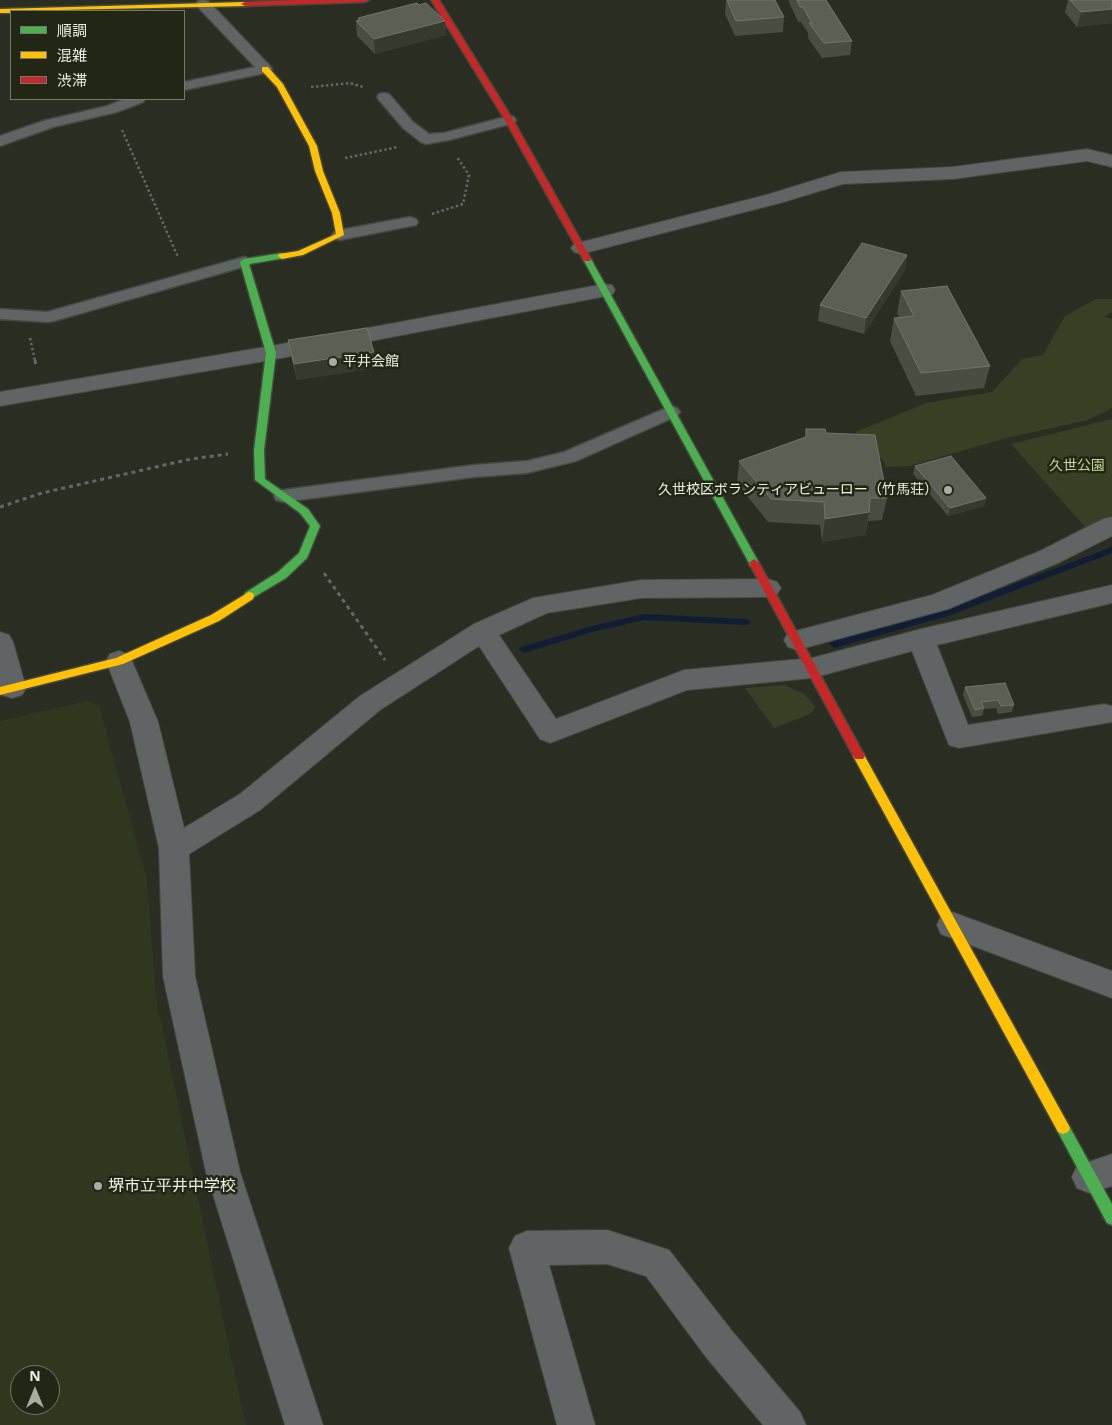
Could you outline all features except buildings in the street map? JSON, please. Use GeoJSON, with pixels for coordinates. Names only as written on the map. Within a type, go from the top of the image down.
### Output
{"type":"FeatureCollection","features":[{"type":"Feature","properties":{"kind":"street"},"geometry":{"type":"LineString","coordinates":[[22,10],[202,2],[366,0]]}},
{"type":"Feature","properties":{"kind":"street"},"geometry":{"type":"LineString","coordinates":[[435,0],[509,120],[581,248],[952,925],[1101,1173],[1112,1218]]}},
{"type":"Feature","properties":{"kind":"street"},"geometry":{"type":"LineString","coordinates":[[0,642],[6,689],[119,661],[215,618],[282,575],[303,555],[315,526],[304,511],[260,480],[259,450],[271,353],[244,262],[300,253],[340,236],[336,213],[317,163],[313,146],[283,92],[265,69]]}},
{"type":"Feature","properties":{"kind":"street"},"geometry":{"type":"LineString","coordinates":[[581,248],[841,178],[953,173],[1088,155],[1112,161]]}},
{"type":"Feature","properties":{"kind":"street"},"geometry":{"type":"LineString","coordinates":[[0,399],[271,353],[604,290]]}},
{"type":"Feature","properties":{"kind":"street"},"geometry":{"type":"LineString","coordinates":[[797,640],[939,602],[1049,557],[1112,525]]}},
{"type":"Feature","properties":{"kind":"street"},"geometry":{"type":"LineString","coordinates":[[174,848],[250,802],[370,703],[484,631],[542,605],[642,589],[768,588]]}},
{"type":"Feature","properties":{"kind":"street"},"geometry":{"type":"LineString","coordinates":[[484,631],[550,732],[684,680],[812,668],[921,639],[1112,594]]}},
{"type":"Feature","properties":{"kind":"street"},"geometry":{"type":"LineString","coordinates":[[921,639],[959,737],[1104,714]]}},
{"type":"Feature","properties":{"kind":"street"},"geometry":{"type":"LineString","coordinates":[[119,661],[144,722],[174,848],[179,976],[221,1163],[304,1425]]}},
{"type":"Feature","properties":{"kind":"street"},"geometry":{"type":"LineString","coordinates":[[952,925],[1112,985]]}},
{"type":"Feature","properties":{"kind":"street"},"geometry":{"type":"LineString","coordinates":[[576,1425],[527,1248],[607,1247],[657,1262],[719,1344],[787,1425]]}},
{"type":"Feature","properties":{"kind":"lane"},"geometry":{"type":"LineString","coordinates":[[202,2],[265,69]]}},
{"type":"Feature","properties":{"kind":"lane"},"geometry":{"type":"LineString","coordinates":[[185,86],[265,69]]}},
{"type":"Feature","properties":{"kind":"lane"},"geometry":{"type":"LineString","coordinates":[[384,97],[408,125],[426,139],[444,137],[509,120]]}},
{"type":"Feature","properties":{"kind":"lane"},"geometry":{"type":"LineString","coordinates":[[0,141],[48,124],[112,109],[135,100]]}},
{"type":"Feature","properties":{"kind":"lane"},"geometry":{"type":"LineString","coordinates":[[340,236],[410,222]]}},
{"type":"Feature","properties":{"kind":"lane"},"geometry":{"type":"LineString","coordinates":[[0,314],[48,317],[244,262]]}},
{"type":"Feature","properties":{"kind":"lane"},"geometry":{"type":"LineString","coordinates":[[283,496],[474,471],[527,467],[569,457],[671,412]]}},
{"type":"Feature","properties":{"kind":"path"},"geometry":{"type":"LineString","coordinates":[[283,92],[350,83],[368,88],[384,97]]}},
{"type":"Feature","properties":{"kind":"path"},"geometry":{"type":"LineString","coordinates":[[112,109],[188,278]]}},
{"type":"Feature","properties":{"kind":"path"},"geometry":{"type":"LineString","coordinates":[[410,222],[463,204],[470,175],[444,137]]}},
{"type":"Feature","properties":{"kind":"path"},"geometry":{"type":"LineString","coordinates":[[317,163],[386,151],[426,139]]}},
{"type":"Feature","properties":{"kind":"path"},"geometry":{"type":"LineString","coordinates":[[25,316],[42,392]]}},
{"type":"Feature","properties":{"kind":"path"},"geometry":{"type":"LineString","coordinates":[[0,507],[42,493],[191,459],[259,450]]}},
{"type":"Feature","properties":{"kind":"path"},"geometry":{"type":"LineString","coordinates":[[315,526],[324,541],[322,556],[323,573],[401,683]]}},
{"type":"Feature","properties":{"kind":"shaded area","name":"堺市立平井中学校"},"geometry":{"type":"Polygon","coordinates":[[[88,701],[99,705],[147,880],[156,998],[242,1409],[247,1425],[0,1425],[0,721],[88,701]]]}},
{"type":"Feature","properties":{"kind":"green space"},"geometry":{"type":"Polygon","coordinates":[[[1096,299],[1112,299],[1112,312],[1104,317],[1112,319],[1112,407],[1109,410],[1088,420],[1006,438],[910,466],[886,467],[882,459],[859,443],[856,432],[926,403],[992,392],[1022,359],[1043,355],[1065,316],[1096,299]]]}},
{"type":"Feature","properties":{"kind":"green space","name":"久世公園"},"geometry":{"type":"Polygon","coordinates":[[[1112,419],[1112,516],[1088,530],[1011,444],[1112,419]]]}},
{"type":"Feature","properties":{"kind":"green space"},"geometry":{"type":"Polygon","coordinates":[[[785,685],[804,694],[816,707],[810,714],[774,728],[745,688],[785,685]]]}},
{"type":"Feature","properties":{"kind":"waterway"},"geometry":{"type":"LineString","coordinates":[[834,644],[945,614],[1112,550]]}},
{"type":"Feature","properties":{"kind":"waterway"},"geometry":{"type":"LineString","coordinates":[[524,649],[592,629],[644,617],[746,622]]}},
{"type":"Feature","properties":{"kind":"traffic: fast"},"geometry":{"type":"LineString","coordinates":[[249,596],[282,575],[303,555],[315,526],[304,511],[260,480],[259,450],[271,353],[244,262],[282,256]]}},
{"type":"Feature","properties":{"kind":"traffic: fast"},"geometry":{"type":"LineString","coordinates":[[587,259],[754,563]]}},
{"type":"Feature","properties":{"kind":"traffic: fast"},"geometry":{"type":"LineString","coordinates":[[1063,1128],[1112,1218]]}},
{"type":"Feature","properties":{"kind":"traffic: slow"},"geometry":{"type":"LineString","coordinates":[[35,10],[245,4]]}},
{"type":"Feature","properties":{"kind":"traffic: slow"},"geometry":{"type":"LineString","coordinates":[[0,11],[10,11]]}},
{"type":"Feature","properties":{"kind":"traffic: slow"},"geometry":{"type":"LineString","coordinates":[[265,69],[280,86],[313,146],[319,171],[336,213],[340,235],[300,253],[282,256]]}},
{"type":"Feature","properties":{"kind":"traffic: slow"},"geometry":{"type":"LineString","coordinates":[[0,691],[119,661],[215,618],[249,596]]}},
{"type":"Feature","properties":{"kind":"traffic: slow"},"geometry":{"type":"LineString","coordinates":[[859,756],[1063,1128]]}},
{"type":"Feature","properties":{"kind":"traffic: jam"},"geometry":{"type":"LineString","coordinates":[[245,4],[365,0]]}},
{"type":"Feature","properties":{"kind":"traffic: jam"},"geometry":{"type":"LineString","coordinates":[[435,0],[509,120],[587,259]]}},
{"type":"Feature","properties":{"kind":"traffic: jam"},"geometry":{"type":"LineString","coordinates":[[754,563],[859,756]]}},
{"type":"Feature","properties":{"kind":"place","name":"平井会館"},"geometry":{"type":"Point","coordinates":[333,362]}},
{"type":"Feature","properties":{"kind":"place","name":"久世校区ボランティアビューロー（竹馬荘）"},"geometry":{"type":"Point","coordinates":[948,490]}},
{"type":"Feature","properties":{"kind":"place","name":"堺市立平井中学校"},"geometry":{"type":"Point","coordinates":[98,1186]}}]}
